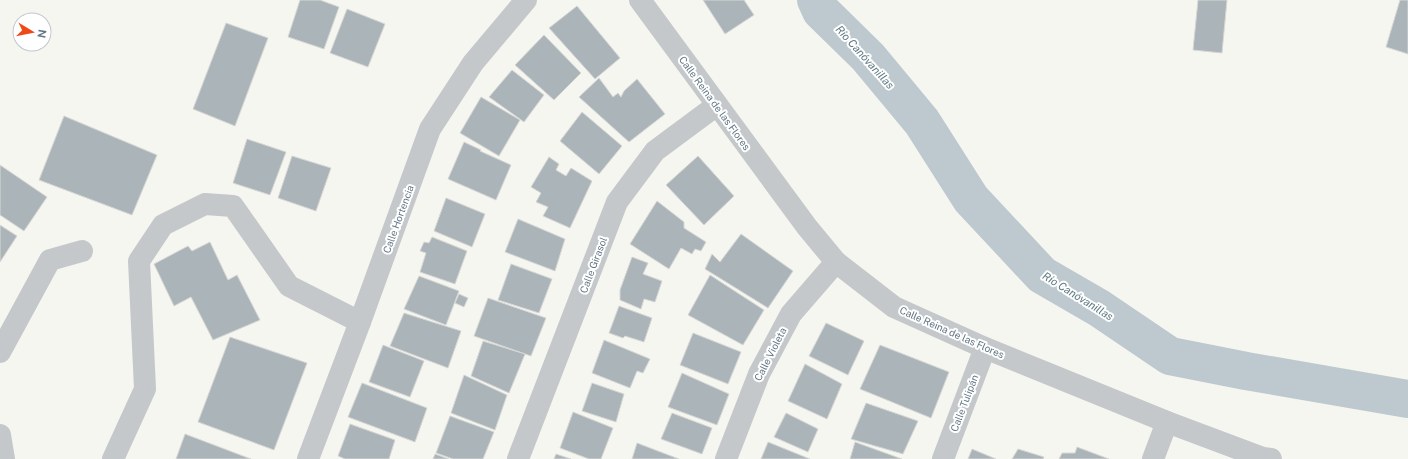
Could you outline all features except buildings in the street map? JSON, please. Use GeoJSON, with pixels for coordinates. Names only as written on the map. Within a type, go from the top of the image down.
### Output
{"type":"FeatureCollection","features":[{"type":"Feature","properties":{"kind":"street","name":"Calle Hortencia"},"geometry":{"type":"LineString","coordinates":[[308,459],[360,322],[430,129],[473,63],[526,0]]}},
{"type":"Feature","properties":{"kind":"street","name":"Calle Reina de las Flores"},"geometry":{"type":"LineString","coordinates":[[640,0],[807,226],[836,262],[894,307],[986,348],[1167,422],[1263,458],[1271,459]]}},
{"type":"Feature","properties":{"kind":"street","name":"Calle Girasol"},"geometry":{"type":"LineString","coordinates":[[518,459],[617,202],[655,150],[717,105]]}},
{"type":"Feature","properties":{"kind":"street"},"geometry":{"type":"LineString","coordinates":[[113,459],[145,389],[139,261],[163,225],[205,204],[233,206],[289,286],[360,322]]}},
{"type":"Feature","properties":{"kind":"street"},"geometry":{"type":"LineString","coordinates":[[0,352],[50,260],[82,251]]}},
{"type":"Feature","properties":{"kind":"street","name":"Calle Violeta"},"geometry":{"type":"LineString","coordinates":[[726,459],[759,374],[791,314],[836,262]]}},
{"type":"Feature","properties":{"kind":"street","name":"Calle Tulipán"},"geometry":{"type":"LineString","coordinates":[[942,459],[986,348]]}},
{"type":"Feature","properties":{"kind":"street"},"geometry":{"type":"LineString","coordinates":[[1153,459],[1167,422]]}},
{"type":"Feature","properties":{"kind":"street"},"geometry":{"type":"LineString","coordinates":[[0,435],[4,459]]}},
{"type":"Feature","properties":{"kind":"waterway","name":"Río Canóvanillas"},"geometry":{"type":"LineString","coordinates":[[816,0],[821,11],[868,57],[922,122],[971,199],[1042,275],[1099,308],[1170,356],[1246,371],[1408,399]]}}]}
